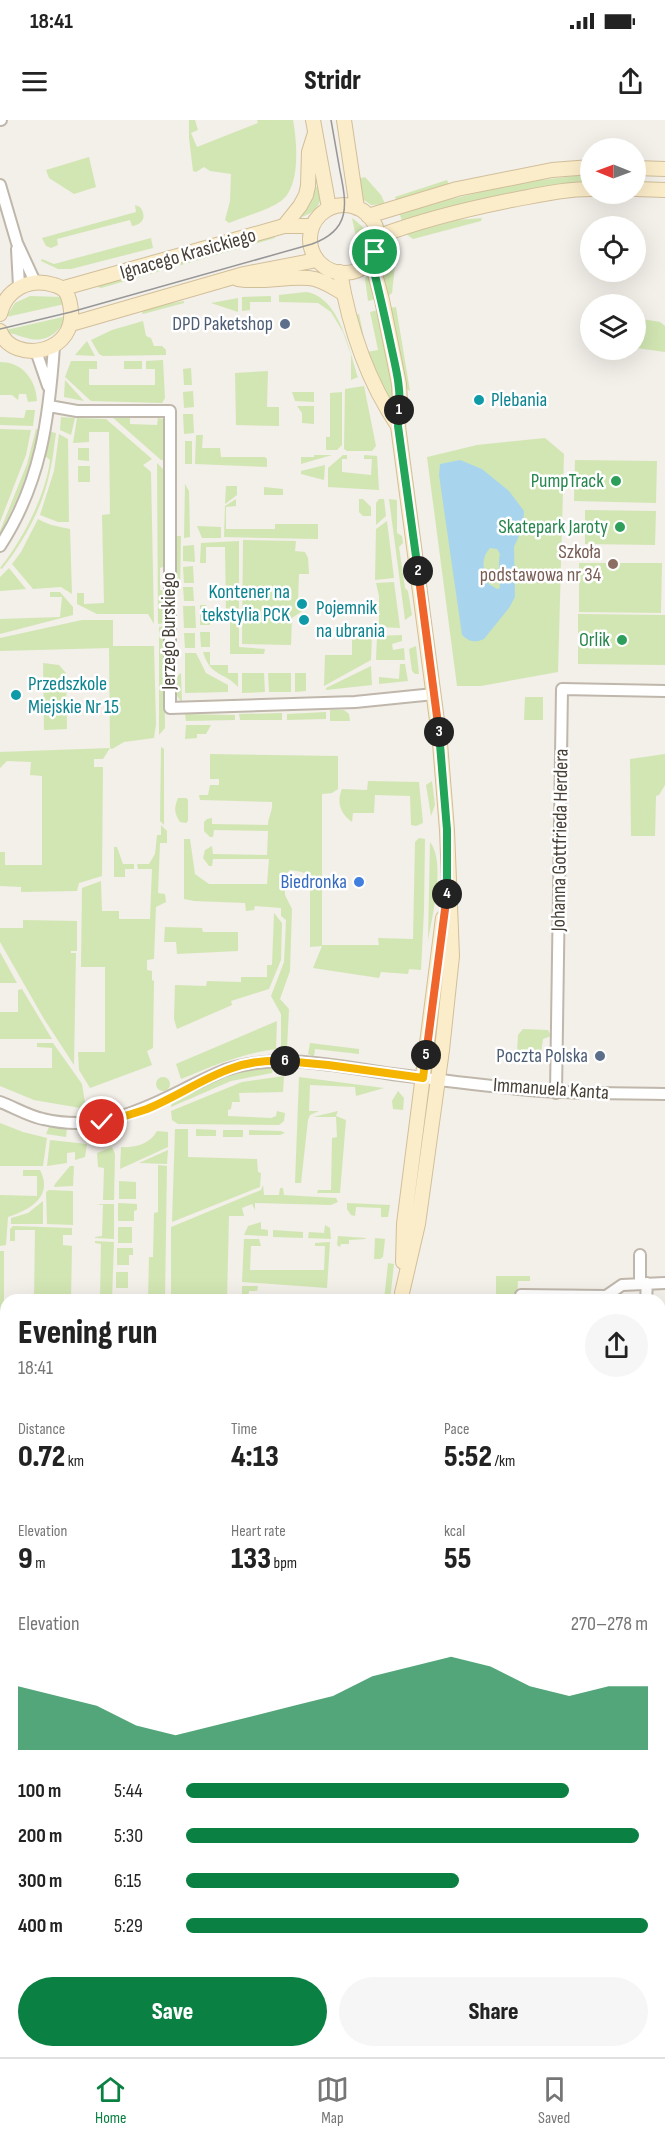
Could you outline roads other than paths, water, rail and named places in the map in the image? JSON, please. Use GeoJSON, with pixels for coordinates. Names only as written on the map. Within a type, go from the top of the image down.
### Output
{"type":"FeatureCollection","features":[{"type":"Feature","properties":{"kind":"street"},"geometry":{"type":"LineString","coordinates":[[344,120],[362,212]]}},
{"type":"Feature","properties":{"kind":"street"},"geometry":{"type":"LineString","coordinates":[[314,127],[329,208]]}},
{"type":"Feature","properties":{"kind":"street"},"geometry":{"type":"LineString","coordinates":[[284,226],[306,195],[309,180],[309,152],[314,127]]}},
{"type":"Feature","properties":{"kind":"street"},"geometry":{"type":"LineString","coordinates":[[362,212],[458,189],[552,170],[580,168]]}},
{"type":"Feature","properties":{"kind":"street"},"geometry":{"type":"LineString","coordinates":[[646,168],[665,169]]}},
{"type":"Feature","properties":{"kind":"street"},"geometry":{"type":"LineString","coordinates":[[0,185],[17,243],[35,282]]}},
{"type":"Feature","properties":{"kind":"street"},"geometry":{"type":"LineString","coordinates":[[646,189],[665,190]]}},
{"type":"Feature","properties":{"kind":"street"},"geometry":{"type":"LineString","coordinates":[[377,237],[489,205],[549,192],[580,190]]}},
{"type":"Feature","properties":{"kind":"street"},"geometry":{"type":"LineString","coordinates":[[343,205],[362,212],[373,222],[377,237],[377,245],[371,259],[356,270],[340,272],[324,266],[317,260],[310,242],[312,226],[329,208],[343,205]]}},
{"type":"Feature","properties":{"kind":"street","name":"Ignacego Krasickiego"},"geometry":{"type":"LineString","coordinates":[[64,288],[284,226],[312,226]]}},
{"type":"Feature","properties":{"kind":"street"},"geometry":{"type":"LineString","coordinates":[[17,243],[19,286]]}},
{"type":"Feature","properties":{"kind":"street"},"geometry":{"type":"LineString","coordinates":[[371,259],[399,384],[398,426],[440,743],[447,830],[452,956],[418,1224],[402,1294]]}},
{"type":"Feature","properties":{"kind":"street","name":"Ignacego Krasickiego"},"geometry":{"type":"LineString","coordinates":[[70,324],[231,278],[317,260]]}},
{"type":"Feature","properties":{"kind":"street"},"geometry":{"type":"LineString","coordinates":[[340,272],[343,293],[366,368],[383,403],[398,426]]}},
{"type":"Feature","properties":{"kind":"street"},"geometry":{"type":"LineString","coordinates":[[231,278],[255,282],[308,278],[321,281],[343,293]]}},
{"type":"Feature","properties":{"kind":"street"},"geometry":{"type":"LineString","coordinates":[[0,310],[10,294],[19,286],[35,282],[64,288],[70,305],[70,324],[65,338],[54,346],[28,351],[2,338]]}},
{"type":"Feature","properties":{"kind":"street"},"geometry":{"type":"LineString","coordinates":[[0,546],[18,513],[42,448],[54,346]]}},
{"type":"Feature","properties":{"kind":"street"},"geometry":{"type":"LineString","coordinates":[[36,351],[50,392]]}},
{"type":"Feature","properties":{"kind":"street","name":"Jerzego Burskiego"},"geometry":{"type":"LineString","coordinates":[[48,406],[77,411],[170,411],[170,708],[353,703],[434,694]]}},
{"type":"Feature","properties":{"kind":"street","name":"Johanna Gottfrieda Herdera"},"geometry":{"type":"LineString","coordinates":[[556,1093],[562,689],[665,691]]}},
{"type":"Feature","properties":{"kind":"street"},"geometry":{"type":"LineString","coordinates":[[401,1294],[404,1224],[448,883]]}},
{"type":"Feature","properties":{"kind":"street","name":"Immanuela Kanta"},"geometry":{"type":"LineString","coordinates":[[0,1102],[40,1119],[93,1123],[115,1119],[148,1108],[225,1070],[267,1061],[328,1065],[556,1093],[665,1094]]}},
{"type":"Feature","properties":{"kind":"street"},"geometry":{"type":"LineString","coordinates":[[640,1255],[645,1294]]}},
{"type":"Feature","properties":{"kind":"street"},"geometry":{"type":"LineString","coordinates":[[609,1294],[622,1285],[665,1283]]}},
{"type":"Feature","properties":{"kind":"water"},"geometry":{"type":"Polygon","coordinates":[[[460,460],[482,469],[509,491],[524,511],[523,527],[514,547],[515,597],[484,639],[478,641],[472,641],[462,635],[439,475],[440,464],[460,460]],[[490,548],[485,557],[484,566],[489,584],[497,589],[500,588],[500,554],[497,549],[490,548]]]}},
{"type":"Feature","properties":{"kind":"tram line"},"geometry":{"type":"LineString","coordinates":[[0,329],[71,312],[312,244],[325,238],[340,224],[344,205],[331,120]]}},
{"type":"Feature","properties":{"kind":"place","name":"DPD Paketshop"},"geometry":{"type":"Point","coordinates":[285,324]}},
{"type":"Feature","properties":{"kind":"place","name":"Plebania"},"geometry":{"type":"Point","coordinates":[479,400]}},
{"type":"Feature","properties":{"kind":"place","name":"PumpTrack"},"geometry":{"type":"Point","coordinates":[616,481]}},
{"type":"Feature","properties":{"kind":"place","name":"Skatepark Jaroty"},"geometry":{"type":"Point","coordinates":[620,527]}},
{"type":"Feature","properties":{"kind":"place","name":"Szkoła podstawowa nr 34"},"geometry":{"type":"Point","coordinates":[613,564]}},
{"type":"Feature","properties":{"kind":"place","name":"Kontener na tekstylia PCK"},"geometry":{"type":"Point","coordinates":[302,604]}},
{"type":"Feature","properties":{"kind":"place","name":"Pojemnik na ubrania"},"geometry":{"type":"Point","coordinates":[304,620]}},
{"type":"Feature","properties":{"kind":"place","name":"Orlik"},"geometry":{"type":"Point","coordinates":[622,640]}},
{"type":"Feature","properties":{"kind":"place","name":"Przedszkole Miejskie Nr 15"},"geometry":{"type":"Point","coordinates":[16,695]}},
{"type":"Feature","properties":{"kind":"place","name":"Biedronka"},"geometry":{"type":"Point","coordinates":[359,882]}},
{"type":"Feature","properties":{"kind":"place","name":"Poczta Polska"},"geometry":{"type":"Point","coordinates":[600,1056]}}]}
